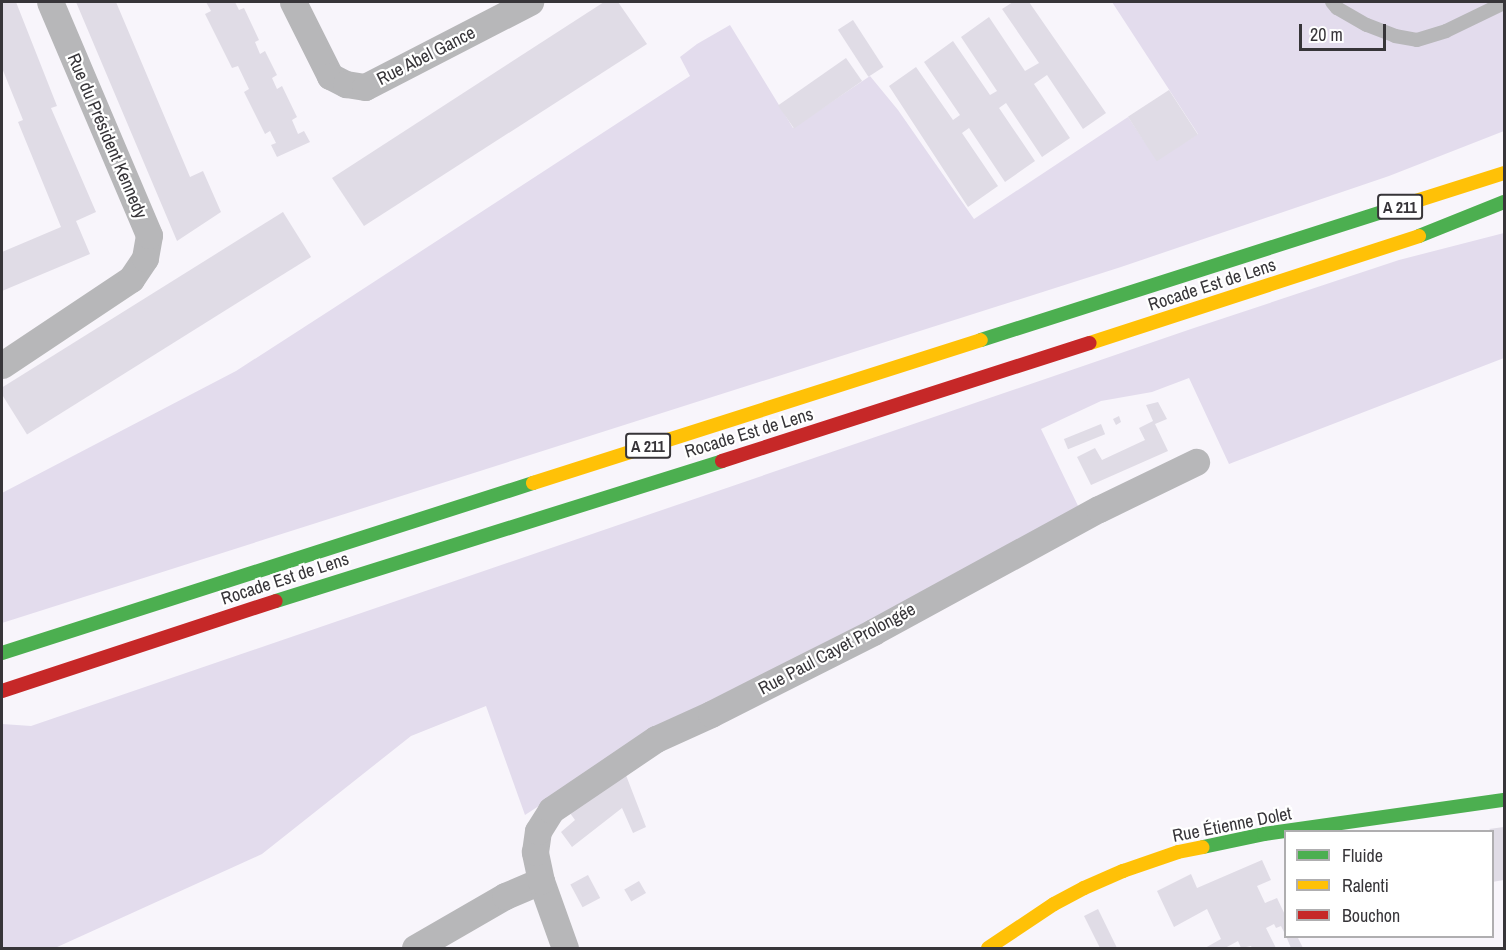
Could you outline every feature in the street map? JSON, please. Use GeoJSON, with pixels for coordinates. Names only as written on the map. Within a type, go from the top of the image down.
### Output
{"type":"FeatureCollection","features":[{"type":"Feature","properties":{"kind":"main road"},"geometry":{"type":"LineString","coordinates":[[1295,239],[1461,172]]}},
{"type":"Feature","properties":{"kind":"main road","name":"Rocade Est de Lens"},"geometry":{"type":"LineString","coordinates":[[2,653],[1504,173]]}},
{"type":"Feature","properties":{"kind":"main road","name":"Rocade Est de Lens"},"geometry":{"type":"LineString","coordinates":[[2,691],[297,594],[820,430],[1400,243],[1504,202]]}},
{"type":"Feature","properties":{"kind":"main road"},"geometry":{"type":"LineString","coordinates":[[1400,243],[1504,218]]}},
{"type":"Feature","properties":{"kind":"main road","name":"Rue Étienne Dolet"},"geometry":{"type":"LineString","coordinates":[[1292,830],[1504,800]]}},
{"type":"Feature","properties":{"kind":"main road","name":"Rue Étienne Dolet"},"geometry":{"type":"LineString","coordinates":[[988,948],[1054,904],[1123,871],[1178,852],[1284,831]]}},
{"type":"Feature","properties":{"kind":"street","name":"Rue du Président Kennedy"},"geometry":{"type":"LineString","coordinates":[[2,365],[131,279],[145,258],[149,235],[50,2]]}},
{"type":"Feature","properties":{"kind":"street","name":"Rue Abel Gance"},"geometry":{"type":"LineString","coordinates":[[293,2],[330,76],[346,84],[365,87],[530,2]]}},
{"type":"Feature","properties":{"kind":"street","name":"Rue Paul Cayet Prolongée"},"geometry":{"type":"LineString","coordinates":[[565,948],[541,881],[535,852],[538,831],[550,810],[656,738],[711,714],[873,632],[1099,508],[1196,462]]}},
{"type":"Feature","properties":{"kind":"street"},"geometry":{"type":"LineString","coordinates":[[415,948],[505,896],[541,881]]}},
{"type":"Feature","properties":{"kind":"lane"},"geometry":{"type":"LineString","coordinates":[[1332,2],[1337,8],[1366,25],[1395,36],[1417,40],[1446,30],[1504,3]]}},
{"type":"Feature","properties":{"kind":"shaded area"},"geometry":{"type":"Polygon","coordinates":[[[1112,2],[1504,2],[1504,131],[1389,176],[1121,267],[2,623],[2,493],[236,371],[690,76],[680,57],[730,25],[793,128],[870,76],[898,110],[974,219],[1128,117],[1157,160],[1198,134],[1112,2]]]}},
{"type":"Feature","properties":{"kind":"shaded area"},"geometry":{"type":"Polygon","coordinates":[[[1504,233],[1504,358],[1229,464],[1189,378],[1152,392],[1101,401],[1041,429],[1081,512],[645,737],[525,815],[486,706],[411,736],[262,854],[55,948],[2,948],[2,724],[31,726],[1191,329],[1399,260],[1504,233]]]}},
{"type":"Feature","properties":{"kind":"building"},"geometry":{"type":"Polygon","coordinates":[[[2,2],[16,2],[57,106],[51,108],[96,212],[76,221],[90,254],[2,291],[2,252],[61,227],[18,122],[23,120],[2,68],[2,2]]]}},
{"type":"Feature","properties":{"kind":"building"},"geometry":{"type":"Polygon","coordinates":[[[76,2],[116,2],[190,177],[203,171],[221,212],[177,241],[76,2]]]}},
{"type":"Feature","properties":{"kind":"building"},"geometry":{"type":"Polygon","coordinates":[[[206,2],[235,2],[239,10],[244,8],[259,40],[255,42],[260,54],[265,51],[277,75],[272,78],[277,89],[282,86],[297,117],[292,120],[298,134],[304,131],[310,142],[277,157],[271,145],[276,143],[270,131],[265,134],[244,92],[249,89],[238,66],[232,68],[205,14],[211,11],[206,2]]]}},
{"type":"Feature","properties":{"kind":"building"},"geometry":{"type":"Polygon","coordinates":[[[604,2],[618,2],[647,44],[364,226],[332,178],[604,2]]]}},
{"type":"Feature","properties":{"kind":"building"},"geometry":{"type":"Polygon","coordinates":[[[1013,2],[1029,2],[1106,113],[1083,129],[1047,75],[1034,84],[1070,138],[1042,157],[1006,103],[999,108],[1035,161],[1005,182],[969,128],[962,133],[998,186],[968,207],[889,86],[916,67],[953,120],[960,115],[924,62],[953,41],[990,95],[997,91],[961,37],[989,17],[1025,71],[1039,63],[1002,9],[1013,2]]]}},
{"type":"Feature","properties":{"kind":"building"},"geometry":{"type":"Polygon","coordinates":[[[853,20],[883,67],[868,77],[838,30],[853,20]]]}},
{"type":"Feature","properties":{"kind":"building"},"geometry":{"type":"Polygon","coordinates":[[[846,58],[862,81],[794,129],[778,106],[846,58]]]}},
{"type":"Feature","properties":{"kind":"building"},"geometry":{"type":"Polygon","coordinates":[[[1169,90],[1198,134],[1157,161],[1128,117],[1169,90]]]}},
{"type":"Feature","properties":{"kind":"building"},"geometry":{"type":"Polygon","coordinates":[[[283,212],[311,257],[27,434],[2,394],[2,388],[283,212]]]}},
{"type":"Feature","properties":{"kind":"building"},"geometry":{"type":"Polygon","coordinates":[[[1158,402],[1167,419],[1155,424],[1168,451],[1091,485],[1077,457],[1095,448],[1102,460],[1145,440],[1139,428],[1153,421],[1146,405],[1158,402]]]}},
{"type":"Feature","properties":{"kind":"building"},"geometry":{"type":"Polygon","coordinates":[[[1119,416],[1121,422],[1116,425],[1113,419],[1119,416]]]}},
{"type":"Feature","properties":{"kind":"building"},"geometry":{"type":"Polygon","coordinates":[[[1101,424],[1105,434],[1068,449],[1064,439],[1101,424]]]}},
{"type":"Feature","properties":{"kind":"building"},"geometry":{"type":"Polygon","coordinates":[[[624,770],[646,827],[633,833],[622,808],[572,847],[561,832],[575,820],[567,809],[624,770]]]}},
{"type":"Feature","properties":{"kind":"building"},"geometry":{"type":"Polygon","coordinates":[[[1504,827],[1504,880],[1494,882],[1494,830],[1489,829],[1504,827]]]}},
{"type":"Feature","properties":{"kind":"building"},"geometry":{"type":"Polygon","coordinates":[[[1262,860],[1271,880],[1257,886],[1265,903],[1277,898],[1284,913],[1284,932],[1281,926],[1276,928],[1274,924],[1266,928],[1276,948],[1252,948],[1251,946],[1241,948],[1238,941],[1225,948],[1205,948],[1221,939],[1207,909],[1174,927],[1157,891],[1191,874],[1197,888],[1262,860]]]}},
{"type":"Feature","properties":{"kind":"building"},"geometry":{"type":"Polygon","coordinates":[[[588,875],[600,898],[583,907],[570,884],[588,875]]]}},
{"type":"Feature","properties":{"kind":"building"},"geometry":{"type":"Polygon","coordinates":[[[639,881],[646,893],[631,902],[624,890],[639,881]]]}},
{"type":"Feature","properties":{"kind":"building"},"geometry":{"type":"Polygon","coordinates":[[[1098,909],[1117,948],[1100,948],[1084,916],[1098,909]]]}},
{"type":"Feature","properties":{"kind":"building"},"geometry":{"type":"Polygon","coordinates":[[[1287,938],[1298,938],[1303,948],[1291,948],[1287,938]]]}},
{"type":"Feature","properties":{"kind":"traffic: fast"},"geometry":{"type":"LineString","coordinates":[[1419,236],[1504,202]]}},
{"type":"Feature","properties":{"kind":"traffic: fast"},"geometry":{"type":"LineString","coordinates":[[981,340],[1397,207]]}},
{"type":"Feature","properties":{"kind":"traffic: fast"},"geometry":{"type":"LineString","coordinates":[[276,601],[722,461]]}},
{"type":"Feature","properties":{"kind":"traffic: fast"},"geometry":{"type":"LineString","coordinates":[[2,653],[533,483]]}},
{"type":"Feature","properties":{"kind":"traffic: fast"},"geometry":{"type":"LineString","coordinates":[[1292,830],[1504,800]]}},
{"type":"Feature","properties":{"kind":"traffic: fast"},"geometry":{"type":"LineString","coordinates":[[1203,847],[1284,831]]}},
{"type":"Feature","properties":{"kind":"traffic: slow"},"geometry":{"type":"LineString","coordinates":[[1397,207],[1504,173]]}},
{"type":"Feature","properties":{"kind":"traffic: slow"},"geometry":{"type":"LineString","coordinates":[[1090,343],[1419,236]]}},
{"type":"Feature","properties":{"kind":"traffic: slow"},"geometry":{"type":"LineString","coordinates":[[533,483],[981,340]]}},
{"type":"Feature","properties":{"kind":"traffic: slow"},"geometry":{"type":"LineString","coordinates":[[988,948],[1054,904],[1084,888],[1123,871],[1178,852],[1203,847]]}},
{"type":"Feature","properties":{"kind":"traffic: jam"},"geometry":{"type":"LineString","coordinates":[[722,461],[1090,343]]}},
{"type":"Feature","properties":{"kind":"traffic: jam"},"geometry":{"type":"LineString","coordinates":[[2,691],[276,601]]}}]}
